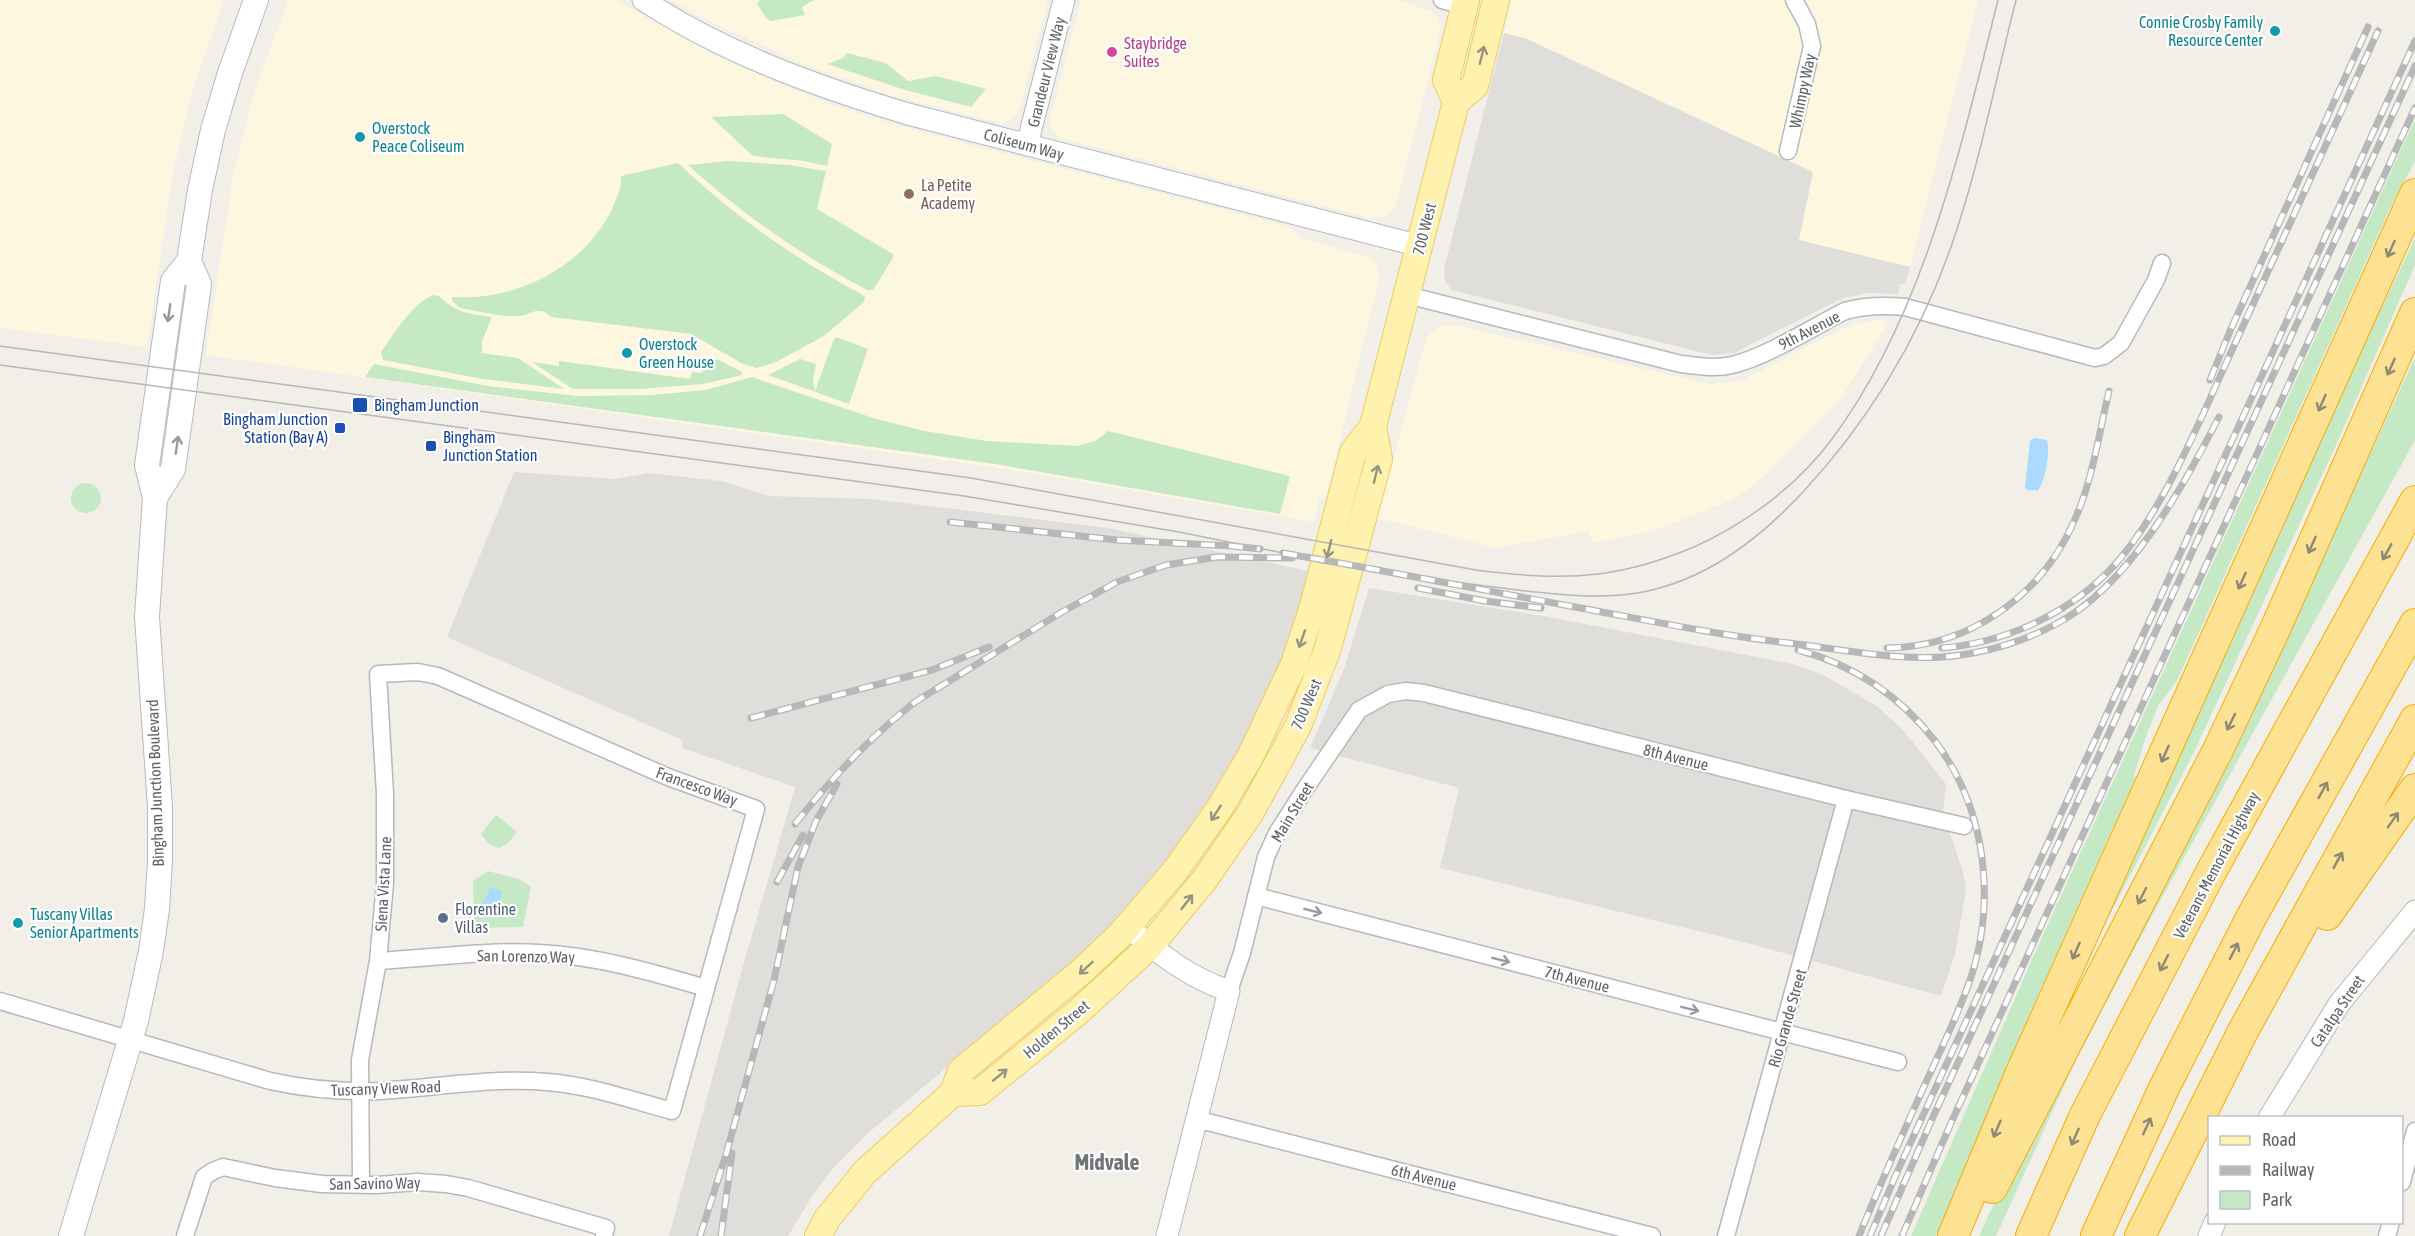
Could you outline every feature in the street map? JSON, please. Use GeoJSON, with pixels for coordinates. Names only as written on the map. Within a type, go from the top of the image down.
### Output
{"type":"FeatureCollection","features":[{"type":"Feature","properties":{"kind":"highway"},"geometry":{"type":"LineString","coordinates":[[1953,1236],[2020,1076],[2414,200]]}},
{"type":"Feature","properties":{"kind":"highway"},"geometry":{"type":"LineString","coordinates":[[1969,1236],[2218,750],[2276,627],[2415,313]]}},
{"type":"Feature","properties":{"kind":"highway","name":"Veterans Memorial Highway"},"geometry":{"type":"LineString","coordinates":[[2031,1236],[2085,1115],[2205,882],[2415,501]]}},
{"type":"Feature","properties":{"kind":"highway"},"geometry":{"type":"LineString","coordinates":[[2096,1236],[2164,1088],[2253,914],[2415,624]]}},
{"type":"Feature","properties":{"kind":"highway"},"geometry":{"type":"LineString","coordinates":[[2140,1236],[2199,1115],[2415,720]]}},
{"type":"Feature","properties":{"kind":"highway"},"geometry":{"type":"LineString","coordinates":[[2199,1115],[2305,947],[2415,789]]}},
{"type":"Feature","properties":{"kind":"main road","name":"Bingham Junction Boulevard"},"geometry":{"type":"LineString","coordinates":[[71,1236],[130,1039],[151,951],[160,861],[159,780],[147,617],[155,498],[173,469],[199,284],[189,261],[200,190],[213,130],[233,63],[256,0]]}},
{"type":"Feature","properties":{"kind":"main road","name":"700 West"},"geometry":{"type":"LineString","coordinates":[[1128,927],[1193,848],[1231,789],[1268,723],[1294,664],[1312,610],[1353,452],[1373,426],[1456,102],[1475,86],[1496,0]]}},
{"type":"Feature","properties":{"kind":"main road"},"geometry":{"type":"LineString","coordinates":[[1456,102],[1446,80],[1457,2]]}},
{"type":"Feature","properties":{"kind":"main road","name":"700 West"},"geometry":{"type":"LineString","coordinates":[[1150,946],[1231,844],[1270,779],[1309,700],[1337,619],[1379,459],[1373,426]]}},
{"type":"Feature","properties":{"kind":"main road","name":"Holden Street"},"geometry":{"type":"LineString","coordinates":[[818,1236],[827,1219],[865,1172],[953,1093],[961,1071],[1082,971],[1128,927]]}},
{"type":"Feature","properties":{"kind":"main road","name":"Holden Street"},"geometry":{"type":"LineString","coordinates":[[953,1093],[980,1092],[1078,1012],[1150,946]]}},
{"type":"Feature","properties":{"kind":"street","name":"Coliseum Way"},"geometry":{"type":"LineString","coordinates":[[643,0],[728,47],[847,96],[1027,145],[1420,246]]}},
{"type":"Feature","properties":{"kind":"street","name":"Grandeur View Way"},"geometry":{"type":"LineString","coordinates":[[1027,145],[1064,0]]}},
{"type":"Feature","properties":{"kind":"street","name":"Whimpy Way"},"geometry":{"type":"LineString","coordinates":[[1788,150],[1812,46],[1807,24],[1794,0]]}},
{"type":"Feature","properties":{"kind":"street","name":"9th Avenue"},"geometry":{"type":"LineString","coordinates":[[1407,295],[1681,364],[1708,368],[1731,366],[1754,358],[1845,311],[1881,305],[1905,307],[2095,358],[2104,356],[2121,343],[2156,280],[2162,263]]}},
{"type":"Feature","properties":{"kind":"street","name":"Francesco Way"},"geometry":{"type":"LineString","coordinates":[[378,674],[418,672],[438,676],[668,777],[756,809],[672,1111]]}},
{"type":"Feature","properties":{"kind":"street","name":"Siena Vista Lane"},"geometry":{"type":"LineString","coordinates":[[361,1185],[361,1047],[378,961],[385,883],[385,794],[378,674]]}},
{"type":"Feature","properties":{"kind":"street","name":"8th Avenue"},"geometry":{"type":"LineString","coordinates":[[1388,694],[1406,691],[1424,693],[1846,800],[1964,826]]}},
{"type":"Feature","properties":{"kind":"street","name":"Main Street"},"geometry":{"type":"LineString","coordinates":[[1167,1236],[1229,991],[1266,857],[1277,833],[1359,710],[1388,694]]}},
{"type":"Feature","properties":{"kind":"street","name":"Rio Grande Street"},"geometry":{"type":"LineString","coordinates":[[1725,1236],[1846,800]]}},
{"type":"Feature","properties":{"kind":"street","name":"7th Avenue"},"geometry":{"type":"LineString","coordinates":[[1256,896],[1898,1062]]}},
{"type":"Feature","properties":{"kind":"street","name":"Catalpa Street"},"geometry":{"type":"LineString","coordinates":[[2270,1116],[2339,1004],[2412,922]]}},
{"type":"Feature","properties":{"kind":"street"},"geometry":{"type":"LineString","coordinates":[[1128,927],[1150,946],[1190,974],[1210,985],[1229,991]]}},
{"type":"Feature","properties":{"kind":"street","name":"San Lorenzo Way"},"geometry":{"type":"LineString","coordinates":[[378,961],[496,953],[564,955],[634,967],[706,988]]}},
{"type":"Feature","properties":{"kind":"street","name":"Tuscany View Road"},"geometry":{"type":"LineString","coordinates":[[0,1001],[287,1085],[321,1090],[360,1091],[503,1081],[549,1082],[596,1090],[672,1111]]}},
{"type":"Feature","properties":{"kind":"street","name":"6th Avenue"},"geometry":{"type":"LineString","coordinates":[[1196,1119],[1652,1236]]}},
{"type":"Feature","properties":{"kind":"street"},"geometry":{"type":"LineString","coordinates":[[2403,1178],[2415,1131]]}},
{"type":"Feature","properties":{"kind":"street","name":"San Savino Way"},"geometry":{"type":"LineString","coordinates":[[185,1236],[201,1182],[218,1168],[234,1168],[298,1182],[361,1185],[418,1182],[446,1184],[605,1232]]}},
{"type":"Feature","properties":{"kind":"shaded area"},"geometry":{"type":"Polygon","coordinates":[[[0,0],[224,0],[194,85],[173,171],[147,347],[0,328],[0,0]]]}},
{"type":"Feature","properties":{"kind":"shaded area"},"geometry":{"type":"Polygon","coordinates":[[[288,0],[616,0],[715,56],[832,105],[910,129],[1288,226],[1298,237],[1369,257],[1377,265],[1379,279],[1326,497],[1318,497],[1315,522],[1020,471],[206,355],[233,177],[253,97],[288,0]]]}},
{"type":"Feature","properties":{"kind":"shaded area"},"geometry":{"type":"Polygon","coordinates":[[[670,0],[1048,0],[1019,111],[1011,121],[1001,123],[890,95],[806,65],[717,25],[670,0]]]}},
{"type":"Feature","properties":{"kind":"shaded area"},"geometry":{"type":"Polygon","coordinates":[[[1081,0],[1396,0],[1432,11],[1439,19],[1440,32],[1396,206],[1388,215],[1370,218],[1060,138],[1051,128],[1050,119],[1081,0]]]}},
{"type":"Feature","properties":{"kind":"shaded area"},"geometry":{"type":"Polygon","coordinates":[[[1512,0],[1978,0],[1910,267],[1799,240],[1813,172],[1527,39],[1504,33],[1512,0]]]}},
{"type":"Feature","properties":{"kind":"shaded area"},"geometry":{"type":"Polygon","coordinates":[[[1504,33],[1527,39],[1813,172],[1799,240],[1910,267],[1905,284],[1900,284],[1898,294],[1869,293],[1843,298],[1734,353],[1712,355],[1452,290],[1445,282],[1444,269],[1504,33]]]}},
{"type":"Feature","properties":{"kind":"shaded area"},"geometry":{"type":"Polygon","coordinates":[[[1889,321],[1840,400],[1763,477],[1736,498],[1699,513],[1652,531],[1594,543],[1588,531],[1496,548],[1377,518],[1423,350],[1429,335],[1441,326],[1456,325],[1708,384],[1735,382],[1746,378],[1840,330],[1855,324],[1889,321]]]}},
{"type":"Feature","properties":{"kind":"shaded area"},"geometry":{"type":"Polygon","coordinates":[[[514,472],[615,479],[648,473],[721,481],[769,496],[872,499],[1108,528],[1308,571],[1291,636],[1247,736],[1201,816],[1175,851],[1113,925],[1079,957],[867,1134],[833,1168],[788,1236],[669,1236],[795,787],[682,748],[682,740],[447,637],[514,472]]]}},
{"type":"Feature","properties":{"kind":"shaded area"},"geometry":{"type":"Polygon","coordinates":[[[1369,588],[1549,617],[1793,664],[1823,675],[1877,706],[1903,730],[1946,784],[1943,812],[1963,872],[1966,890],[1955,954],[1941,996],[1747,943],[1440,868],[1459,788],[1310,748],[1344,669],[1369,588]]]}},
{"type":"Feature","properties":{"kind":"green space"},"geometry":{"type":"Polygon","coordinates":[[[760,0],[814,0],[802,7],[805,15],[771,21],[767,19],[757,4],[760,0]]]}},
{"type":"Feature","properties":{"kind":"green space"},"geometry":{"type":"Polygon","coordinates":[[[847,53],[886,63],[908,81],[936,76],[986,89],[971,107],[902,89],[827,64],[843,58],[847,53]]]}},
{"type":"Feature","properties":{"kind":"green space"},"geometry":{"type":"Polygon","coordinates":[[[783,114],[832,144],[827,166],[804,161],[753,156],[711,117],[783,114]]]}},
{"type":"Feature","properties":{"kind":"green space"},"geometry":{"type":"Polygon","coordinates":[[[2415,119],[2415,161],[2391,206],[2177,681],[2158,706],[2146,736],[2134,776],[2136,777],[2017,1043],[1936,1236],[1911,1236],[2034,955],[2415,119]]]}},
{"type":"Feature","properties":{"kind":"green space"},"geometry":{"type":"Polygon","coordinates":[[[728,161],[789,165],[826,171],[817,209],[893,254],[893,258],[873,290],[867,290],[842,276],[773,233],[730,201],[688,165],[728,161]]]}},
{"type":"Feature","properties":{"kind":"green space"},"geometry":{"type":"Polygon","coordinates":[[[678,163],[721,201],[765,235],[812,266],[861,294],[865,297],[864,302],[824,336],[776,362],[757,368],[743,364],[691,334],[551,317],[542,311],[519,316],[501,315],[465,309],[452,301],[452,297],[499,294],[522,287],[565,265],[599,231],[617,198],[621,176],[678,163]]]}},
{"type":"Feature","properties":{"kind":"green space"},"geometry":{"type":"Polygon","coordinates":[[[2415,238],[2415,265],[2337,443],[2194,752],[2056,1019],[2320,437],[2415,238]]]}},
{"type":"Feature","properties":{"kind":"green space"},"geometry":{"type":"Polygon","coordinates":[[[434,295],[463,311],[492,317],[482,341],[482,353],[518,358],[564,389],[483,379],[383,360],[381,352],[404,319],[419,304],[434,295]]]}},
{"type":"Feature","properties":{"kind":"green space"},"geometry":{"type":"Polygon","coordinates":[[[836,337],[868,349],[849,404],[768,375],[800,359],[816,364],[813,380],[815,391],[836,337]]]}},
{"type":"Feature","properties":{"kind":"green space"},"geometry":{"type":"Polygon","coordinates":[[[2415,357],[2415,440],[2154,912],[2074,1064],[1996,1236],[1979,1236],[2018,1152],[2161,895],[2231,755],[2415,357]]]}},
{"type":"Feature","properties":{"kind":"green space"},"geometry":{"type":"Polygon","coordinates":[[[717,359],[742,372],[742,375],[703,384],[640,389],[573,389],[532,362],[559,366],[559,361],[690,379],[692,372],[702,373],[703,367],[717,359]]]}},
{"type":"Feature","properties":{"kind":"green space"},"geometry":{"type":"Polygon","coordinates":[[[374,364],[488,386],[578,396],[652,395],[706,390],[752,377],[873,418],[924,431],[987,441],[1077,446],[1095,441],[1108,431],[1290,476],[1280,514],[995,464],[365,377],[374,364]]]}},
{"type":"Feature","properties":{"kind":"green space"},"geometry":{"type":"Polygon","coordinates":[[[86,483],[97,487],[101,498],[97,509],[86,513],[75,509],[71,498],[75,487],[86,483]]]}},
{"type":"Feature","properties":{"kind":"green space"},"geometry":{"type":"Polygon","coordinates":[[[496,815],[517,832],[508,843],[499,848],[490,845],[481,834],[496,815]]]}},
{"type":"Feature","properties":{"kind":"green space"},"geometry":{"type":"Polygon","coordinates":[[[488,871],[519,879],[531,887],[523,927],[474,928],[473,881],[488,871]]]}},
{"type":"Feature","properties":{"kind":"water"},"geometry":{"type":"Polygon","coordinates":[[[2034,438],[2047,440],[2048,459],[2038,491],[2029,491],[2025,488],[2030,441],[2034,438]]]}},
{"type":"Feature","properties":{"kind":"water"},"geometry":{"type":"Polygon","coordinates":[[[490,887],[503,892],[493,918],[480,912],[490,887]]]}},
{"type":"Feature","properties":{"kind":"tram line"},"geometry":{"type":"LineString","coordinates":[[0,346],[971,478],[1476,570],[1552,576],[1610,572],[1671,556],[1733,527],[1770,502],[1787,487],[1832,439],[1864,391],[1892,339],[1915,284],[1936,228],[1953,171],[1998,0]]}},
{"type":"Feature","properties":{"kind":"tram line"},"geometry":{"type":"LineString","coordinates":[[1404,575],[1568,595],[1610,596],[1638,593],[1686,579],[1707,569],[1748,543],[1785,511],[1826,466],[1870,408],[1924,314],[1961,217],[2016,0]]}},
{"type":"Feature","properties":{"kind":"tram line"},"geometry":{"type":"LineString","coordinates":[[0,365],[964,496],[1179,532],[1283,553]]}},
{"type":"Feature","properties":{"kind":"railway"},"geometry":{"type":"LineString","coordinates":[[2210,380],[2368,27]]}},
{"type":"Feature","properties":{"kind":"railway"},"geometry":{"type":"LineString","coordinates":[[1942,648],[1965,645],[2010,633],[2031,625],[2072,602],[2108,572],[2146,524],[2163,496],[2193,436],[2378,31]]}},
{"type":"Feature","properties":{"kind":"railway"},"geometry":{"type":"LineString","coordinates":[[1870,1236],[1898,1170],[2415,41]]}},
{"type":"Feature","properties":{"kind":"railway"},"geometry":{"type":"LineString","coordinates":[[1881,1236],[1933,1117],[2415,66]]}},
{"type":"Feature","properties":{"kind":"railway"},"geometry":{"type":"LineString","coordinates":[[1902,1236],[1951,1123],[2415,108]]}},
{"type":"Feature","properties":{"kind":"railway"},"geometry":{"type":"LineString","coordinates":[[1887,648],[1918,645],[1947,638],[1975,627],[2000,612],[2044,571],[2061,546],[2081,504],[2091,472],[2109,391]]}},
{"type":"Feature","properties":{"kind":"railway"},"geometry":{"type":"LineString","coordinates":[[1283,553],[1735,636],[1846,651],[1923,658],[1972,653],[2002,646],[2045,630],[2084,606],[2108,584],[2152,532],[2189,473],[2219,417]]}},
{"type":"Feature","properties":{"kind":"railway"},"geometry":{"type":"LineString","coordinates":[[950,522],[1117,540],[1260,549]]}},
{"type":"Feature","properties":{"kind":"railway"},"geometry":{"type":"LineString","coordinates":[[795,824],[852,759],[915,702],[1062,612],[1117,582],[1166,565],[1217,557],[1292,558]]}},
{"type":"Feature","properties":{"kind":"railway"},"geometry":{"type":"LineString","coordinates":[[1418,588],[1485,601],[1541,608]]}},
{"type":"Feature","properties":{"kind":"railway"},"geometry":{"type":"LineString","coordinates":[[751,718],[932,670],[989,647]]}},
{"type":"Feature","properties":{"kind":"railway"},"geometry":{"type":"LineString","coordinates":[[1798,650],[1838,664],[1874,684],[1891,696],[1921,725],[1953,768],[1976,827],[1982,858],[1983,921],[1978,952],[1969,983],[1859,1236]]}},
{"type":"Feature","properties":{"kind":"railway"},"geometry":{"type":"LineString","coordinates":[[700,1236],[727,1151],[774,980],[798,867],[816,821],[837,784]]}},
{"type":"Feature","properties":{"kind":"railway"},"geometry":{"type":"LineString","coordinates":[[777,882],[803,835]]}},
{"type":"Feature","properties":{"kind":"railway"},"geometry":{"type":"LineString","coordinates":[[721,1236],[732,1153]]}},
{"type":"Feature","properties":{"kind":"place","name":"Connie Crosby Family Resource Center"},"geometry":{"type":"Point","coordinates":[2275,31]}},
{"type":"Feature","properties":{"kind":"place","name":"Staybridge Suites"},"geometry":{"type":"Point","coordinates":[1112,52]}},
{"type":"Feature","properties":{"kind":"place","name":"Overstock Peace Coliseum"},"geometry":{"type":"Point","coordinates":[360,137]}},
{"type":"Feature","properties":{"kind":"place","name":"La Petite Academy"},"geometry":{"type":"Point","coordinates":[909,194]}},
{"type":"Feature","properties":{"kind":"place","name":"Overstock Green House"},"geometry":{"type":"Point","coordinates":[627,353]}},
{"type":"Feature","properties":{"kind":"place","name":"Bingham Junction"},"geometry":{"type":"Point","coordinates":[360,405]}},
{"type":"Feature","properties":{"kind":"place","name":"Bingham Junction Station (Bay A)"},"geometry":{"type":"Point","coordinates":[340,428]}},
{"type":"Feature","properties":{"kind":"place","name":"Bingham Junction Station"},"geometry":{"type":"Point","coordinates":[431,446]}},
{"type":"Feature","properties":{"kind":"place","name":"Florentine Villas"},"geometry":{"type":"Point","coordinates":[443,918]}},
{"type":"Feature","properties":{"kind":"place","name":"Tuscany Villas Senior Apartments"},"geometry":{"type":"Point","coordinates":[18,923]}},
{"type":"Feature","properties":{"kind":"district","name":"Midvale"},"geometry":{"type":"Point","coordinates":[1107,1162]}}]}
